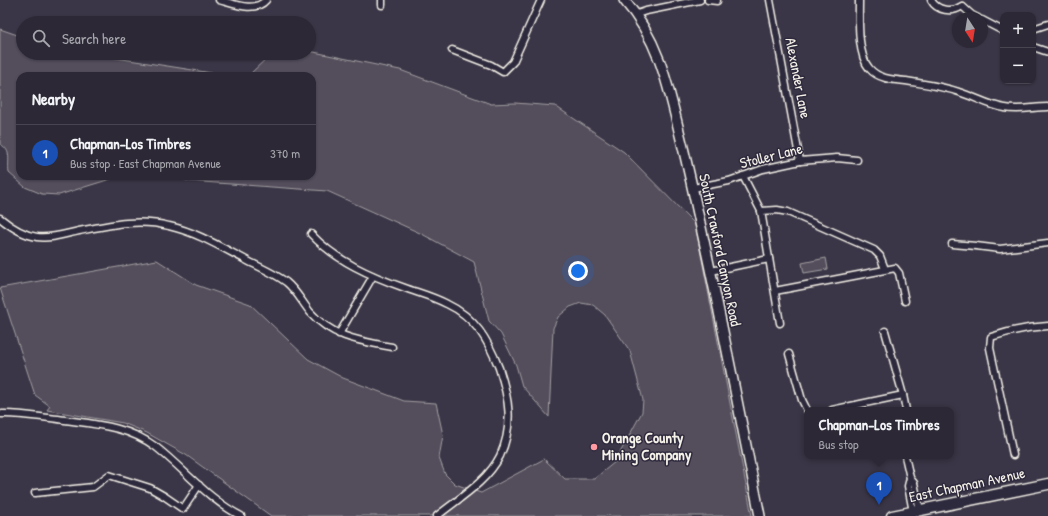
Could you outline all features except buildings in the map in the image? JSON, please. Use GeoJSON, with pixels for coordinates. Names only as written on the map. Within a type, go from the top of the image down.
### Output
{"type":"FeatureCollection","features":[{"type":"Feature","properties":{"kind":"main road","name":"South Crawford Canyon Road"},"geometry":{"type":"LineString","coordinates":[[624,0],[637,14],[645,27],[662,64],[670,90],[711,270],[760,516]]}},
{"type":"Feature","properties":{"kind":"main road","name":"East Chapman Avenue"},"geometry":{"type":"LineString","coordinates":[[892,516],[1048,484]]}},
{"type":"Feature","properties":{"kind":"street"},"geometry":{"type":"LineString","coordinates":[[219,0],[255,7],[263,4],[266,0]]}},
{"type":"Feature","properties":{"kind":"street"},"geometry":{"type":"LineString","coordinates":[[452,50],[491,65],[503,72],[513,62],[541,0]]}},
{"type":"Feature","properties":{"kind":"street"},"geometry":{"type":"LineString","coordinates":[[637,14],[700,0]]}},
{"type":"Feature","properties":{"kind":"street"},"geometry":{"type":"LineString","coordinates":[[708,0],[717,1]]}},
{"type":"Feature","properties":{"kind":"street","name":"Alexander Lane"},"geometry":{"type":"LineString","coordinates":[[770,0],[800,161]]}},
{"type":"Feature","properties":{"kind":"street"},"geometry":{"type":"LineString","coordinates":[[859,0],[860,37],[863,55],[866,64],[878,76],[943,87],[996,106],[1006,108],[1048,107]]}},
{"type":"Feature","properties":{"kind":"street"},"geometry":{"type":"LineString","coordinates":[[931,0],[936,7],[945,10],[954,10],[962,6],[967,0]]}},
{"type":"Feature","properties":{"kind":"street"},"geometry":{"type":"LineString","coordinates":[[962,6],[969,12]]}},
{"type":"Feature","properties":{"kind":"street"},"geometry":{"type":"LineString","coordinates":[[988,23],[1000,29]]}},
{"type":"Feature","properties":{"kind":"street"},"geometry":{"type":"LineString","coordinates":[[1036,28],[1048,24]]}},
{"type":"Feature","properties":{"kind":"street"},"geometry":{"type":"LineString","coordinates":[[1036,48],[1048,52]]}},
{"type":"Feature","properties":{"kind":"street","name":"Stoller Lane"},"geometry":{"type":"LineString","coordinates":[[693,188],[729,181],[800,161],[837,158],[857,160]]}},
{"type":"Feature","properties":{"kind":"street"},"geometry":{"type":"LineString","coordinates":[[743,176],[761,211],[780,323]]}},
{"type":"Feature","properties":{"kind":"street"},"geometry":{"type":"LineString","coordinates":[[761,211],[777,210],[788,212],[874,250],[880,256],[885,269]]}},
{"type":"Feature","properties":{"kind":"street"},"geometry":{"type":"LineString","coordinates":[[0,218],[22,233],[37,237],[49,238],[116,223],[154,222],[171,226],[215,244],[275,275],[291,286],[319,322],[339,334],[356,340],[392,347]]}},
{"type":"Feature","properties":{"kind":"street"},"geometry":{"type":"LineString","coordinates":[[311,234],[329,251],[373,276],[448,304],[464,314],[477,326],[487,340],[492,351],[505,385],[509,404],[508,431],[500,456],[480,482],[437,516]]}},
{"type":"Feature","properties":{"kind":"street"},"geometry":{"type":"LineString","coordinates":[[952,244],[1000,249],[1048,242]]}},
{"type":"Feature","properties":{"kind":"street"},"geometry":{"type":"LineString","coordinates":[[711,270],[770,259]]}},
{"type":"Feature","properties":{"kind":"street"},"geometry":{"type":"LineString","coordinates":[[775,292],[894,268],[899,273],[905,301]]}},
{"type":"Feature","properties":{"kind":"street"},"geometry":{"type":"LineString","coordinates":[[339,334],[373,276]]}},
{"type":"Feature","properties":{"kind":"street"},"geometry":{"type":"LineString","coordinates":[[1013,455],[990,348],[991,337],[1002,333],[1048,326]]}},
{"type":"Feature","properties":{"kind":"street"},"geometry":{"type":"LineString","coordinates":[[885,331],[904,395],[906,407]]}},
{"type":"Feature","properties":{"kind":"street"},"geometry":{"type":"LineString","coordinates":[[789,354],[802,400],[806,407]]}},
{"type":"Feature","properties":{"kind":"street"},"geometry":{"type":"LineString","coordinates":[[846,407],[904,395]]}},
{"type":"Feature","properties":{"kind":"street"},"geometry":{"type":"LineString","coordinates":[[0,414],[24,415],[101,425],[130,432],[156,447],[199,485],[237,515]]}},
{"type":"Feature","properties":{"kind":"street"},"geometry":{"type":"LineString","coordinates":[[906,459],[910,478],[914,483],[917,511]]}},
{"type":"Feature","properties":{"kind":"street"},"geometry":{"type":"LineString","coordinates":[[35,493],[93,487],[109,475],[150,488],[183,509],[199,485]]}},
{"type":"Feature","properties":{"kind":"shaded area"},"geometry":{"type":"Polygon","coordinates":[[[0,29],[16,35],[16,60],[129,60],[205,72],[16,72],[16,179],[9,173],[9,157],[7,150],[0,144],[0,29]]]}},
{"type":"Feature","properties":{"kind":"shaded area"},"geometry":{"type":"Polygon","coordinates":[[[316,52],[400,70],[491,104],[515,103],[555,106],[624,152],[695,224],[752,516],[271,516],[186,455],[147,433],[123,423],[47,410],[50,406],[35,395],[0,288],[157,260],[196,285],[250,304],[308,359],[343,378],[404,401],[436,403],[443,435],[439,458],[445,474],[455,484],[481,493],[544,459],[565,479],[594,479],[615,462],[642,412],[643,400],[630,351],[605,315],[593,305],[581,303],[570,307],[558,317],[553,328],[549,417],[522,386],[516,365],[501,334],[489,321],[474,262],[422,234],[327,191],[186,180],[316,180],[316,72],[252,72],[265,60],[316,60],[316,52]]]}},
{"type":"Feature","properties":{"kind":"shaded area"},"geometry":{"type":"Polygon","coordinates":[[[17,180],[107,180],[59,195],[42,194],[25,187],[17,180]]]}},
{"type":"Feature","properties":{"kind":"shaded area"},"geometry":{"type":"Polygon","coordinates":[[[826,258],[828,269],[804,273],[802,263],[826,258]]]}},
{"type":"Feature","properties":{"kind":"place","name":"Orange County Mining Company"},"geometry":{"type":"Point","coordinates":[594,447]}},
{"type":"Feature","properties":{"kind":"place","name":"Chapman-Los Timbres"},"geometry":{"type":"Point","coordinates":[879,505]}}]}
